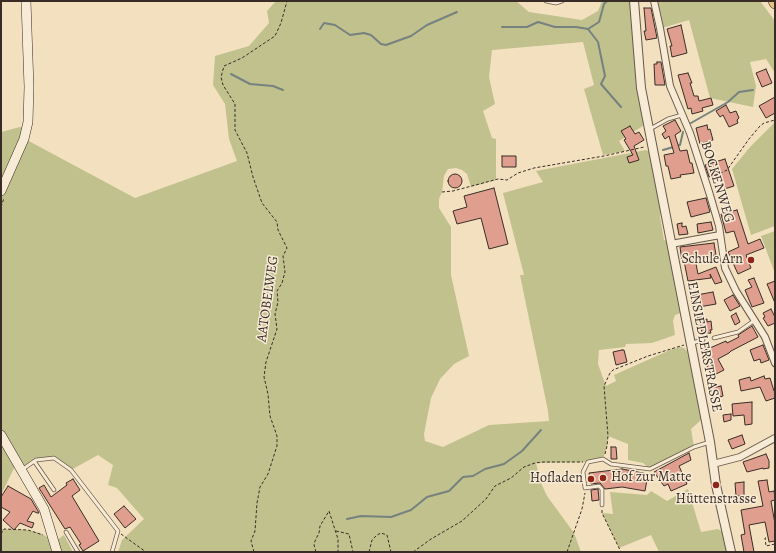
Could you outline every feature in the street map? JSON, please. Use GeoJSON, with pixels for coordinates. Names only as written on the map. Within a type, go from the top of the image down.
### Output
{"type":"FeatureCollection","features":[{"type":"Feature","properties":{"kind":"main road"},"geometry":{"type":"LineString","coordinates":[[1,190],[24,139],[29,114],[26,1]]}},
{"type":"Feature","properties":{"kind":"main road"},"geometry":{"type":"LineString","coordinates":[[1,435],[44,509],[57,552]]}},
{"type":"Feature","properties":{"kind":"street","name":"EINSIEDLERSTRASSE"},"geometry":{"type":"LineString","coordinates":[[634,1],[641,88],[731,552]]}},
{"type":"Feature","properties":{"kind":"street","name":"BOCKENWEG"},"geometry":{"type":"LineString","coordinates":[[654,1],[670,86],[690,132],[717,220],[724,268],[736,291],[765,337],[775,363]]}},
{"type":"Feature","properties":{"kind":"street"},"geometry":{"type":"LineString","coordinates":[[671,244],[720,235]]}},
{"type":"Feature","properties":{"kind":"street"},"geometry":{"type":"LineString","coordinates":[[713,464],[740,457],[775,438]]}},
{"type":"Feature","properties":{"kind":"lane"},"geometry":{"type":"LineString","coordinates":[[546,1],[556,3],[562,1]]}},
{"type":"Feature","properties":{"kind":"lane"},"geometry":{"type":"LineString","coordinates":[[650,129],[668,119],[682,115]]}},
{"type":"Feature","properties":{"kind":"lane"},"geometry":{"type":"LineString","coordinates":[[714,338],[738,332],[755,320]]}},
{"type":"Feature","properties":{"kind":"lane"},"geometry":{"type":"LineString","coordinates":[[690,344],[703,340]]}},
{"type":"Feature","properties":{"kind":"lane"},"geometry":{"type":"LineString","coordinates":[[602,505],[602,489],[599,486],[585,488],[583,472],[588,462],[603,459],[611,464],[650,469],[694,447],[710,442]]}},
{"type":"Feature","properties":{"kind":"lane"},"geometry":{"type":"LineString","coordinates":[[21,470],[36,460],[54,458],[71,470],[118,531],[112,552]]}},
{"type":"Feature","properties":{"kind":"lane"},"geometry":{"type":"LineString","coordinates":[[34,462],[54,490]]}},
{"type":"Feature","properties":{"kind":"lane"},"geometry":{"type":"LineString","coordinates":[[66,532],[78,552]]}},
{"type":"Feature","properties":{"kind":"path","name":"AATOBELWEG"},"geometry":{"type":"LineString","coordinates":[[254,552],[251,541],[255,531],[260,487],[268,474],[277,446],[277,436],[268,409],[268,394],[264,377],[266,362],[277,329],[275,314],[278,302],[277,291],[282,283],[284,272],[283,256],[287,248],[278,230],[277,222],[262,203],[247,153],[235,130],[235,104],[221,81],[224,66],[242,58],[275,36],[281,23],[287,1]]}},
{"type":"Feature","properties":{"kind":"path"},"geometry":{"type":"LineString","coordinates":[[705,181],[727,170],[748,139],[760,126],[764,123],[775,120]]}},
{"type":"Feature","properties":{"kind":"path"},"geometry":{"type":"LineString","coordinates":[[442,192],[453,191],[498,179],[508,180],[518,173],[534,168],[652,146]]}},
{"type":"Feature","properties":{"kind":"path"},"geometry":{"type":"LineString","coordinates":[[603,459],[608,436],[604,386],[610,373],[613,370],[648,356],[690,344]]}},
{"type":"Feature","properties":{"kind":"path"},"geometry":{"type":"LineString","coordinates":[[413,552],[431,538],[462,521],[486,498],[495,486],[510,478],[524,467],[544,462],[588,462]]}},
{"type":"Feature","properties":{"kind":"path"},"geometry":{"type":"LineString","coordinates":[[567,552],[585,498],[585,488]]}},
{"type":"Feature","properties":{"kind":"path"},"geometry":{"type":"LineString","coordinates":[[602,505],[602,513],[621,552]]}},
{"type":"Feature","properties":{"kind":"path"},"geometry":{"type":"LineString","coordinates":[[316,552],[314,546],[315,541],[320,526],[329,512],[338,538],[338,552]]}},
{"type":"Feature","properties":{"kind":"path"},"geometry":{"type":"LineString","coordinates":[[1,534],[4,529],[28,530],[40,533],[54,542]]}},
{"type":"Feature","properties":{"kind":"path"},"geometry":{"type":"LineString","coordinates":[[118,531],[146,552]]}},
{"type":"Feature","properties":{"kind":"path"},"geometry":{"type":"LineString","coordinates":[[336,531],[349,534],[353,552]]}},
{"type":"Feature","properties":{"kind":"path"},"geometry":{"type":"LineString","coordinates":[[368,552],[372,540],[377,534],[381,533],[387,535],[391,552]]}},
{"type":"Feature","properties":{"kind":"path"},"geometry":{"type":"LineString","coordinates":[[766,538],[766,546],[775,544]]}},
{"type":"Feature","properties":{"kind":"green space"},"geometry":{"type":"Polygon","coordinates":[[[276,1],[516,1],[529,12],[582,20],[598,11],[602,1],[634,1],[646,124],[619,141],[625,151],[603,155],[584,89],[594,85],[583,42],[492,50],[489,77],[495,104],[483,111],[492,138],[496,139],[496,180],[471,187],[467,174],[462,170],[456,168],[448,169],[444,176],[442,192],[439,199],[439,208],[451,227],[451,275],[469,356],[454,364],[440,379],[431,398],[424,434],[425,441],[443,447],[489,425],[549,421],[520,275],[524,275],[503,193],[543,182],[536,171],[646,150],[650,153],[661,210],[660,217],[664,240],[667,241],[681,313],[675,315],[673,321],[675,335],[652,343],[626,344],[625,347],[599,350],[598,364],[606,386],[616,381],[614,375],[670,350],[680,347],[684,348],[689,353],[702,419],[691,429],[694,447],[650,469],[643,463],[628,460],[628,444],[608,436],[603,459],[588,462],[536,463],[541,483],[547,496],[574,533],[581,552],[118,552],[122,540],[144,519],[117,488],[108,485],[113,465],[98,455],[71,470],[54,458],[37,460],[23,467],[1,433],[1,132],[20,127],[27,129],[25,139],[135,198],[237,161],[229,139],[225,104],[213,85],[215,56],[249,46],[269,23],[267,11],[276,1]]]}},
{"type":"Feature","properties":{"kind":"green space"},"geometry":{"type":"Polygon","coordinates":[[[655,1],[760,1],[775,21],[775,73],[766,59],[750,62],[756,86],[753,107],[710,98],[689,20],[662,28],[655,1]]]}},
{"type":"Feature","properties":{"kind":"green space"},"geometry":{"type":"Polygon","coordinates":[[[775,122],[775,226],[751,235],[732,169],[750,147],[775,122]]]}},
{"type":"Feature","properties":{"kind":"green space"},"geometry":{"type":"Polygon","coordinates":[[[775,231],[775,270],[774,271],[761,236],[775,231]]]}},
{"type":"Feature","properties":{"kind":"green space"},"geometry":{"type":"Polygon","coordinates":[[[1,435],[17,462],[1,495],[1,435]]]}},
{"type":"Feature","properties":{"kind":"green space"},"geometry":{"type":"Polygon","coordinates":[[[688,489],[701,532],[718,529],[724,533],[729,552],[659,552],[651,535],[619,548],[602,513],[613,514],[610,492],[647,495],[651,491],[667,501],[688,489]]]}},
{"type":"Feature","properties":{"kind":"green space"},"geometry":{"type":"Polygon","coordinates":[[[1,529],[28,530],[40,533],[54,541],[54,552],[1,552],[1,529]]]}},
{"type":"Feature","properties":{"kind":"green space"},"geometry":{"type":"Polygon","coordinates":[[[64,535],[73,552],[60,552],[57,540],[64,535]]]}},
{"type":"Feature","properties":{"kind":"building"},"geometry":{"type":"Polygon","coordinates":[[[644,8],[651,8],[657,38],[646,40],[644,31],[646,31],[644,8]]]}},
{"type":"Feature","properties":{"kind":"building"},"geometry":{"type":"Polygon","coordinates":[[[681,25],[687,53],[672,57],[670,46],[672,46],[667,29],[681,25]]]}},
{"type":"Feature","properties":{"kind":"building"},"geometry":{"type":"Polygon","coordinates":[[[657,62],[661,62],[665,85],[655,85],[654,64],[657,64],[657,62]]]}},
{"type":"Feature","properties":{"kind":"building"},"geometry":{"type":"Polygon","coordinates":[[[766,69],[772,83],[762,87],[756,73],[766,69]]]}},
{"type":"Feature","properties":{"kind":"building"},"geometry":{"type":"Polygon","coordinates":[[[688,73],[692,83],[690,83],[694,96],[698,96],[699,101],[711,98],[713,105],[702,108],[703,111],[692,114],[691,108],[688,109],[678,75],[688,73]]]}},
{"type":"Feature","properties":{"kind":"building"},"geometry":{"type":"Polygon","coordinates":[[[775,97],[775,113],[766,118],[759,106],[775,97]]]}},
{"type":"Feature","properties":{"kind":"building"},"geometry":{"type":"Polygon","coordinates":[[[726,105],[730,113],[736,111],[739,118],[737,120],[738,123],[729,127],[723,115],[720,117],[716,111],[726,105]]]}},
{"type":"Feature","properties":{"kind":"building"},"geometry":{"type":"Polygon","coordinates":[[[675,120],[681,131],[675,135],[680,151],[687,150],[694,173],[680,175],[681,177],[671,179],[664,155],[674,153],[669,136],[665,139],[662,134],[666,131],[663,126],[675,120]]]}},
{"type":"Feature","properties":{"kind":"building"},"geometry":{"type":"Polygon","coordinates":[[[707,125],[708,130],[710,129],[713,140],[700,144],[696,128],[707,125]]]}},
{"type":"Feature","properties":{"kind":"building"},"geometry":{"type":"Polygon","coordinates":[[[630,126],[635,134],[639,132],[644,140],[634,146],[639,160],[629,163],[627,157],[633,155],[624,140],[626,139],[621,131],[630,126]]]}},
{"type":"Feature","properties":{"kind":"building"},"geometry":{"type":"Polygon","coordinates":[[[502,156],[516,156],[516,167],[502,167],[502,156]]]}},
{"type":"Feature","properties":{"kind":"building"},"geometry":{"type":"Polygon","coordinates":[[[725,159],[734,186],[724,189],[719,174],[709,177],[705,165],[725,159]]]}},
{"type":"Feature","properties":{"kind":"building"},"geometry":{"type":"Polygon","coordinates":[[[452,174],[458,174],[462,178],[462,184],[458,188],[452,188],[448,184],[448,178],[452,174]]]}},
{"type":"Feature","properties":{"kind":"building"},"geometry":{"type":"Polygon","coordinates":[[[494,188],[508,244],[489,249],[481,218],[457,224],[453,211],[467,207],[464,196],[494,188]]]}},
{"type":"Feature","properties":{"kind":"building"},"geometry":{"type":"Polygon","coordinates":[[[706,198],[710,212],[691,217],[687,202],[706,198]]]}},
{"type":"Feature","properties":{"kind":"building"},"geometry":{"type":"Polygon","coordinates":[[[737,210],[748,244],[760,239],[764,248],[746,255],[751,268],[738,274],[728,252],[739,247],[734,231],[726,233],[721,214],[737,210]]]}},
{"type":"Feature","properties":{"kind":"building"},"geometry":{"type":"Polygon","coordinates":[[[711,222],[713,230],[698,233],[697,224],[711,222]]]}},
{"type":"Feature","properties":{"kind":"building"},"geometry":{"type":"Polygon","coordinates":[[[682,223],[682,227],[686,226],[688,234],[679,235],[677,224],[682,223]]]}},
{"type":"Feature","properties":{"kind":"building"},"geometry":{"type":"Polygon","coordinates":[[[714,243],[716,255],[695,259],[698,274],[716,267],[722,282],[715,284],[710,274],[711,278],[688,281],[684,261],[682,261],[680,247],[714,243]]]}},
{"type":"Feature","properties":{"kind":"building"},"geometry":{"type":"Polygon","coordinates":[[[754,278],[764,303],[752,307],[745,290],[752,287],[748,280],[754,278]]]}},
{"type":"Feature","properties":{"kind":"building"},"geometry":{"type":"Polygon","coordinates":[[[775,281],[775,303],[767,284],[775,281]]]}},
{"type":"Feature","properties":{"kind":"building"},"geometry":{"type":"Polygon","coordinates":[[[713,292],[716,304],[693,308],[691,296],[713,292]]]}},
{"type":"Feature","properties":{"kind":"building"},"geometry":{"type":"Polygon","coordinates":[[[733,295],[740,306],[730,311],[724,300],[733,295]]]}},
{"type":"Feature","properties":{"kind":"building"},"geometry":{"type":"Polygon","coordinates":[[[771,309],[775,317],[775,323],[768,326],[763,318],[765,317],[763,313],[771,309]]]}},
{"type":"Feature","properties":{"kind":"building"},"geometry":{"type":"Polygon","coordinates":[[[736,313],[740,322],[735,325],[731,316],[736,313]]]}},
{"type":"Feature","properties":{"kind":"building"},"geometry":{"type":"Polygon","coordinates":[[[702,317],[702,320],[707,319],[707,322],[711,321],[711,333],[702,334],[701,326],[697,327],[696,318],[702,317]]]}},
{"type":"Feature","properties":{"kind":"building"},"geometry":{"type":"Polygon","coordinates":[[[752,326],[758,337],[718,359],[724,370],[712,376],[706,364],[709,363],[703,351],[726,341],[727,343],[739,337],[738,335],[752,326]]]}},
{"type":"Feature","properties":{"kind":"building"},"geometry":{"type":"Polygon","coordinates":[[[763,345],[769,360],[761,363],[760,359],[754,361],[750,350],[763,345]]]}},
{"type":"Feature","properties":{"kind":"building"},"geometry":{"type":"Polygon","coordinates":[[[624,350],[627,362],[616,365],[613,352],[624,350]]]}},
{"type":"Feature","properties":{"kind":"building"},"geometry":{"type":"Polygon","coordinates":[[[764,376],[765,379],[770,378],[775,391],[775,398],[766,401],[760,387],[741,391],[739,380],[750,377],[751,381],[764,376]]]}},
{"type":"Feature","properties":{"kind":"building"},"geometry":{"type":"Polygon","coordinates":[[[721,386],[723,396],[713,399],[711,388],[721,386]]]}},
{"type":"Feature","properties":{"kind":"building"},"geometry":{"type":"Polygon","coordinates":[[[752,402],[752,424],[745,425],[744,415],[733,416],[732,404],[752,402]]]}},
{"type":"Feature","properties":{"kind":"building"},"geometry":{"type":"Polygon","coordinates":[[[731,414],[731,420],[724,422],[723,415],[731,414]]]}},
{"type":"Feature","properties":{"kind":"building"},"geometry":{"type":"Polygon","coordinates":[[[742,435],[745,444],[732,449],[728,440],[742,435]]]}},
{"type":"Feature","properties":{"kind":"building"},"geometry":{"type":"Polygon","coordinates":[[[611,447],[616,447],[617,459],[611,459],[611,447]]]}},
{"type":"Feature","properties":{"kind":"building"},"geometry":{"type":"Polygon","coordinates":[[[689,453],[691,460],[679,466],[687,484],[671,491],[668,484],[664,486],[654,472],[689,453]]]}},
{"type":"Feature","properties":{"kind":"building"},"geometry":{"type":"Polygon","coordinates":[[[766,454],[769,461],[769,468],[747,472],[743,462],[766,454]]]}},
{"type":"Feature","properties":{"kind":"building"},"geometry":{"type":"Polygon","coordinates":[[[622,469],[648,474],[645,491],[622,487],[605,489],[600,483],[591,484],[589,473],[622,469]]]}},
{"type":"Feature","properties":{"kind":"building"},"geometry":{"type":"Polygon","coordinates":[[[73,479],[80,490],[72,496],[99,541],[83,551],[79,545],[81,544],[70,527],[65,529],[39,488],[44,485],[51,497],[67,485],[66,483],[73,479]]]}},
{"type":"Feature","properties":{"kind":"building"},"geometry":{"type":"Polygon","coordinates":[[[767,480],[769,492],[774,491],[775,497],[775,500],[771,501],[775,524],[775,541],[769,542],[765,522],[749,525],[754,552],[744,552],[741,535],[745,534],[741,510],[763,506],[758,481],[767,480]]]}},
{"type":"Feature","properties":{"kind":"building"},"geometry":{"type":"Polygon","coordinates":[[[744,482],[744,496],[736,496],[735,483],[744,482]]]}},
{"type":"Feature","properties":{"kind":"building"},"geometry":{"type":"Polygon","coordinates":[[[8,486],[31,499],[38,511],[39,513],[33,511],[27,521],[34,523],[32,528],[20,523],[14,530],[3,520],[10,512],[1,507],[1,497],[8,486]]]}},
{"type":"Feature","properties":{"kind":"building"},"geometry":{"type":"Polygon","coordinates":[[[598,489],[599,500],[592,501],[591,490],[598,489]]]}},
{"type":"Feature","properties":{"kind":"building"},"geometry":{"type":"Polygon","coordinates":[[[124,506],[136,519],[125,528],[114,514],[124,506]]]}},
{"type":"Feature","properties":{"kind":"waterway"},"geometry":{"type":"LineString","coordinates":[[502,27],[527,27],[538,22],[555,27],[576,27],[588,29],[599,22],[604,4],[607,1]]}},
{"type":"Feature","properties":{"kind":"waterway"},"geometry":{"type":"LineString","coordinates":[[320,29],[324,23],[335,25],[350,35],[364,33],[371,35],[381,44],[386,45],[411,36],[427,25],[457,12]]}},
{"type":"Feature","properties":{"kind":"waterway"},"geometry":{"type":"LineString","coordinates":[[588,29],[598,42],[605,76],[601,84],[621,107]]}},
{"type":"Feature","properties":{"kind":"waterway"},"geometry":{"type":"LineString","coordinates":[[231,74],[250,84],[273,86],[283,90]]}},
{"type":"Feature","properties":{"kind":"waterway"},"geometry":{"type":"LineString","coordinates":[[691,123],[728,102],[739,92],[753,90]]}},
{"type":"Feature","properties":{"kind":"waterway"},"geometry":{"type":"LineString","coordinates":[[663,150],[680,145],[683,132]]}},
{"type":"Feature","properties":{"kind":"waterway"},"geometry":{"type":"LineString","coordinates":[[347,519],[361,516],[391,517],[411,510],[427,497],[449,491],[463,477],[473,476],[485,469],[504,464],[522,451],[541,430]]}},
{"type":"Feature","properties":{"kind":"place","name":"Schule Arn"},"geometry":{"type":"Point","coordinates":[751,260]}},
{"type":"Feature","properties":{"kind":"place","name":"Hof zur Matte"},"geometry":{"type":"Point","coordinates":[603,478]}},
{"type":"Feature","properties":{"kind":"place","name":"Hofladen"},"geometry":{"type":"Point","coordinates":[591,479]}},
{"type":"Feature","properties":{"kind":"place","name":"Hüttenstrasse"},"geometry":{"type":"Point","coordinates":[716,485]}}]}
